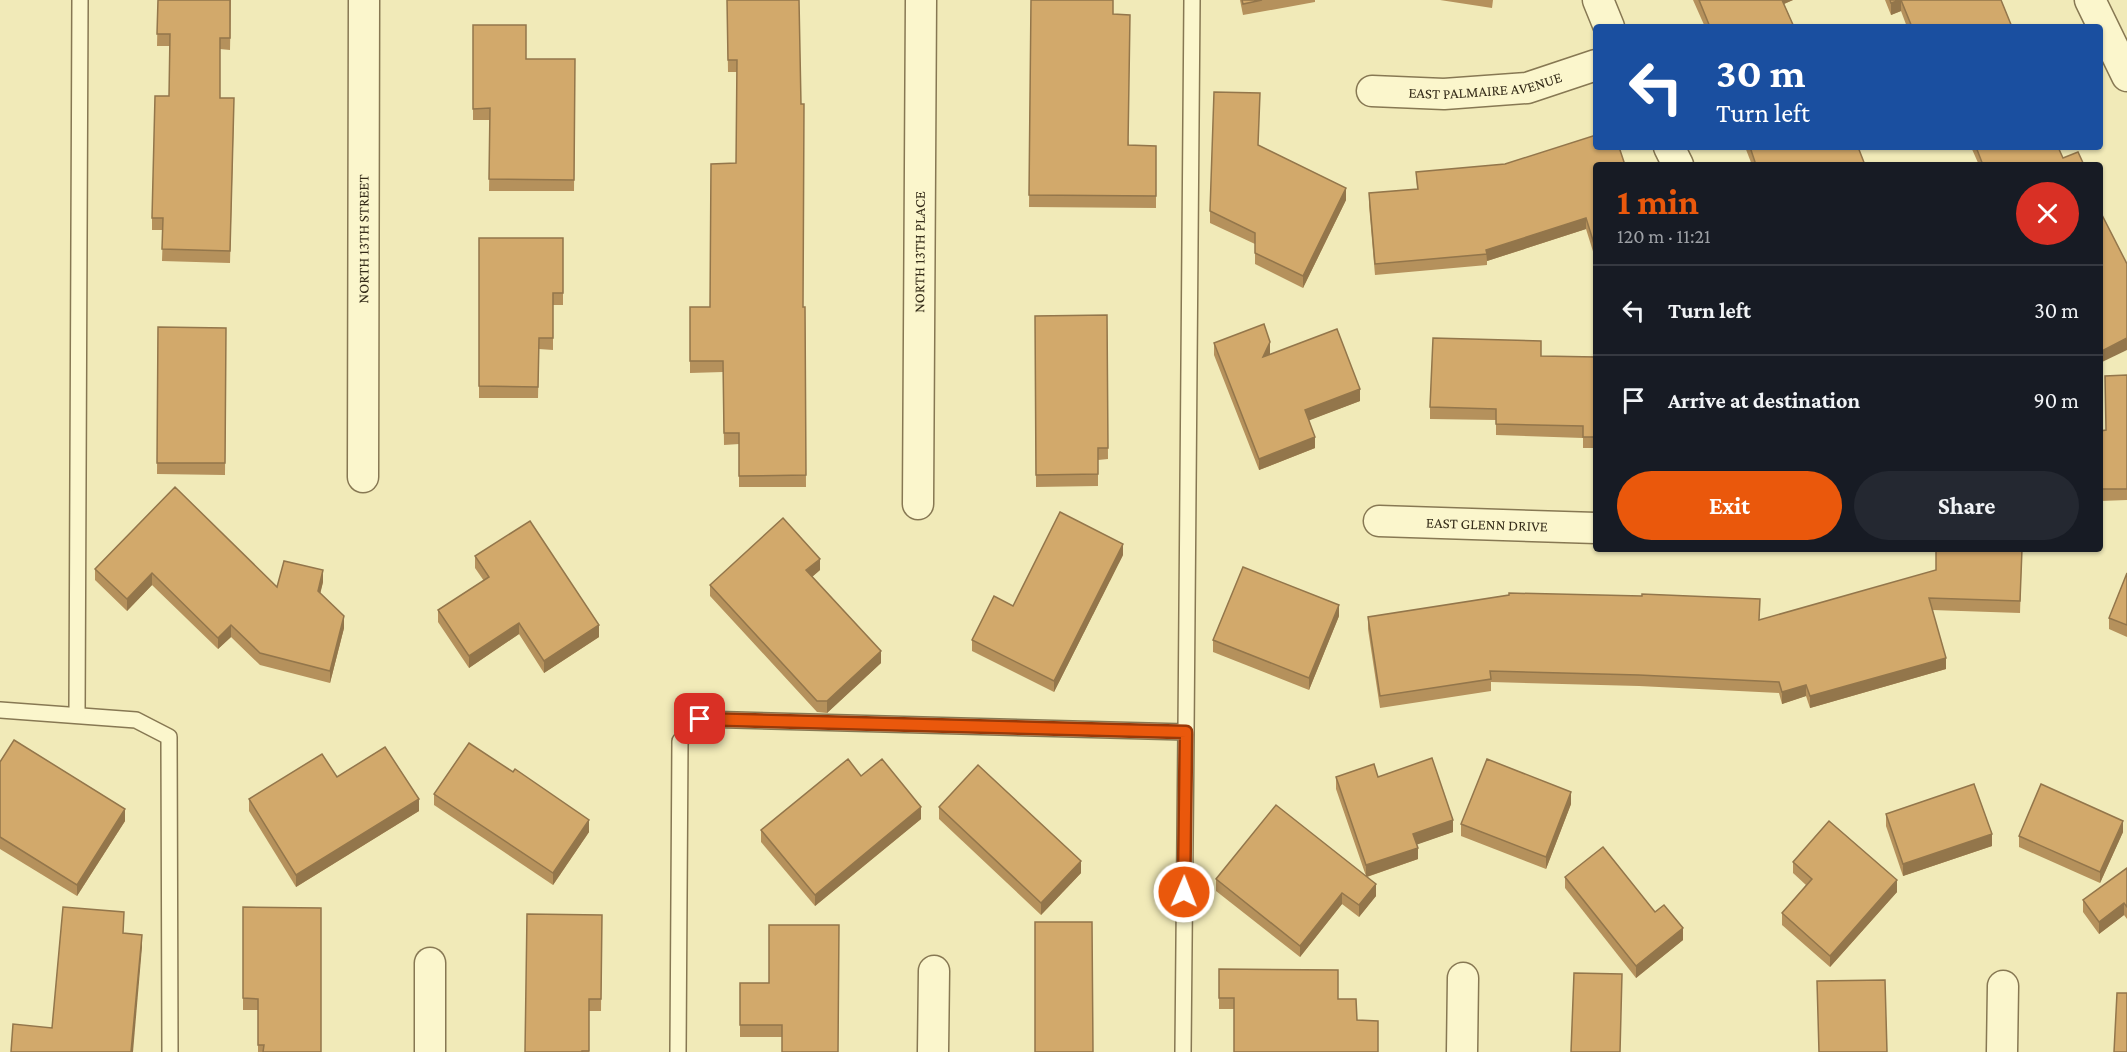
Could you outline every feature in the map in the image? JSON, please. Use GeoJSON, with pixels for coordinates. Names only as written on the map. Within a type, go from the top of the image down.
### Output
{"type":"FeatureCollection","features":[{"type":"Feature","properties":{"kind":"street","name":"NORTH 13TH STREET"},"geometry":{"type":"LineString","coordinates":[[363,477],[364,0]]}},
{"type":"Feature","properties":{"kind":"street","name":"NORTH 13TH PLACE"},"geometry":{"type":"LineString","coordinates":[[918,504],[921,0]]}},
{"type":"Feature","properties":{"kind":"street"},"geometry":{"type":"LineString","coordinates":[[1598,0],[1608,24]]}},
{"type":"Feature","properties":{"kind":"street"},"geometry":{"type":"LineString","coordinates":[[2090,0],[2102,24]]}},
{"type":"Feature","properties":{"kind":"street"},"geometry":{"type":"LineString","coordinates":[[2103,27],[2127,76]]}},
{"type":"Feature","properties":{"kind":"street","name":"EAST PALMAIRE AVENUE"},"geometry":{"type":"LineString","coordinates":[[1371,91],[1444,94],[1527,88],[1593,66]]}},
{"type":"Feature","properties":{"kind":"street","name":"EAST GLENN DRIVE"},"geometry":{"type":"LineString","coordinates":[[1379,521],[1593,528]]}},
{"type":"Feature","properties":{"kind":"street"},"geometry":{"type":"LineString","coordinates":[[430,963],[430,1052]]}},
{"type":"Feature","properties":{"kind":"street"},"geometry":{"type":"LineString","coordinates":[[933,1052],[934,971]]}},
{"type":"Feature","properties":{"kind":"street"},"geometry":{"type":"LineString","coordinates":[[1462,1052],[1463,978]]}},
{"type":"Feature","properties":{"kind":"street"},"geometry":{"type":"LineString","coordinates":[[2002,1052],[2003,986]]}},
{"type":"Feature","properties":{"kind":"lane"},"geometry":{"type":"LineString","coordinates":[[77,715],[80,0]]}},
{"type":"Feature","properties":{"kind":"lane"},"geometry":{"type":"LineString","coordinates":[[1183,1052],[1192,0]]}},
{"type":"Feature","properties":{"kind":"lane"},"geometry":{"type":"LineString","coordinates":[[0,710],[136,720],[169,736],[170,1052]]}},
{"type":"Feature","properties":{"kind":"lane"},"geometry":{"type":"LineString","coordinates":[[678,1052],[680,741],[700,719],[1186,732]]}},
{"type":"Feature","properties":{"kind":"building"},"geometry":{"type":"Polygon","coordinates":[[[158,0],[230,0],[230,38],[220,38],[220,98],[234,98],[230,251],[162,249],[163,218],[152,218],[155,96],[169,96],[170,34],[157,34],[158,0]]]}},
{"type":"Feature","properties":{"kind":"building"},"geometry":{"type":"Polygon","coordinates":[[[727,0],[799,0],[801,104],[804,104],[803,307],[805,307],[806,475],[739,476],[739,433],[724,433],[723,361],[690,361],[690,307],[710,307],[711,164],[736,163],[737,60],[728,60],[727,0]]]}},
{"type":"Feature","properties":{"kind":"building"},"geometry":{"type":"Polygon","coordinates":[[[1031,0],[1113,0],[1113,14],[1130,15],[1128,145],[1156,146],[1156,196],[1029,195],[1031,0]]]}},
{"type":"Feature","properties":{"kind":"building"},"geometry":{"type":"Polygon","coordinates":[[[1242,0],[1262,0],[1243,4],[1242,0]]]}},
{"type":"Feature","properties":{"kind":"building"},"geometry":{"type":"Polygon","coordinates":[[[1699,0],[1782,0],[1793,24],[1709,24],[1699,0]]]}},
{"type":"Feature","properties":{"kind":"building"},"geometry":{"type":"Polygon","coordinates":[[[1901,0],[2001,0],[2011,24],[1911,24],[1901,0]]]}},
{"type":"Feature","properties":{"kind":"building"},"geometry":{"type":"Polygon","coordinates":[[[473,25],[526,25],[526,59],[575,59],[574,180],[489,179],[490,108],[473,109],[473,25]]]}},
{"type":"Feature","properties":{"kind":"building"},"geometry":{"type":"Polygon","coordinates":[[[1214,92],[1260,93],[1258,145],[1346,188],[1303,276],[1255,253],[1255,233],[1210,211],[1214,92]]]}},
{"type":"Feature","properties":{"kind":"building"},"geometry":{"type":"Polygon","coordinates":[[[1593,136],[1593,150],[1620,150],[1624,162],[1593,162],[1593,240],[1586,218],[1486,250],[1487,254],[1375,264],[1369,193],[1418,189],[1416,172],[1505,164],[1593,136]]]}},
{"type":"Feature","properties":{"kind":"building"},"geometry":{"type":"Polygon","coordinates":[[[1751,150],[1859,150],[1864,162],[1755,162],[1751,150]]]}},
{"type":"Feature","properties":{"kind":"building"},"geometry":{"type":"Polygon","coordinates":[[[1977,150],[2059,150],[2063,158],[2078,152],[2083,162],[1982,162],[1977,150]]]}},
{"type":"Feature","properties":{"kind":"building"},"geometry":{"type":"Polygon","coordinates":[[[2103,217],[2127,264],[2127,338],[2103,350],[2103,217]]]}},
{"type":"Feature","properties":{"kind":"building"},"geometry":{"type":"Polygon","coordinates":[[[479,238],[563,238],[563,293],[553,293],[553,338],[539,338],[538,387],[479,386],[479,238]]]}},
{"type":"Feature","properties":{"kind":"building"},"geometry":{"type":"Polygon","coordinates":[[[1107,315],[1108,448],[1098,448],[1098,474],[1036,475],[1035,316],[1107,315]]]}},
{"type":"Feature","properties":{"kind":"building"},"geometry":{"type":"Polygon","coordinates":[[[1264,324],[1270,342],[1263,357],[1337,329],[1360,389],[1305,410],[1315,437],[1259,459],[1214,343],[1264,324]]]}},
{"type":"Feature","properties":{"kind":"building"},"geometry":{"type":"Polygon","coordinates":[[[158,327],[226,328],[225,463],[157,463],[158,327]]]}},
{"type":"Feature","properties":{"kind":"building"},"geometry":{"type":"Polygon","coordinates":[[[1433,338],[1541,341],[1541,356],[1593,357],[1593,437],[1583,437],[1583,426],[1496,424],[1496,409],[1430,407],[1433,338]]]}},
{"type":"Feature","properties":{"kind":"building"},"geometry":{"type":"Polygon","coordinates":[[[2127,375],[2127,489],[2103,489],[2103,430],[2106,430],[2105,376],[2127,375]]]}},
{"type":"Feature","properties":{"kind":"building"},"geometry":{"type":"Polygon","coordinates":[[[175,487],[277,587],[284,561],[323,570],[318,591],[344,616],[330,671],[260,653],[231,625],[218,638],[152,573],[127,599],[95,569],[175,487]]]}},
{"type":"Feature","properties":{"kind":"building"},"geometry":{"type":"Polygon","coordinates":[[[1060,512],[1123,544],[1054,681],[972,640],[994,596],[1013,606],[1060,512]]]}},
{"type":"Feature","properties":{"kind":"building"},"geometry":{"type":"Polygon","coordinates":[[[783,518],[820,559],[806,570],[881,651],[827,701],[817,701],[710,585],[783,518]]]}},
{"type":"Feature","properties":{"kind":"building"},"geometry":{"type":"Polygon","coordinates":[[[530,521],[599,625],[544,661],[519,623],[469,656],[438,610],[489,577],[475,556],[530,521]]]}},
{"type":"Feature","properties":{"kind":"building"},"geometry":{"type":"Polygon","coordinates":[[[1936,552],[2022,552],[2020,601],[1929,598],[1946,658],[1810,696],[1806,685],[1782,692],[1779,682],[1490,671],[1491,679],[1380,696],[1368,617],[1509,595],[1509,593],[1642,596],[1642,594],[1760,599],[1759,620],[1936,570],[1936,552]]]}},
{"type":"Feature","properties":{"kind":"building"},"geometry":{"type":"Polygon","coordinates":[[[1243,567],[1339,605],[1309,678],[1213,640],[1243,567]]]}},
{"type":"Feature","properties":{"kind":"building"},"geometry":{"type":"Polygon","coordinates":[[[2127,573],[2127,625],[2109,618],[2127,573]]]}},
{"type":"Feature","properties":{"kind":"building"},"geometry":{"type":"Polygon","coordinates":[[[14,740],[125,809],[77,885],[0,837],[0,762],[14,740]]]}},
{"type":"Feature","properties":{"kind":"building"},"geometry":{"type":"Polygon","coordinates":[[[469,743],[513,772],[515,769],[589,820],[553,873],[434,794],[469,743]]]}},
{"type":"Feature","properties":{"kind":"building"},"geometry":{"type":"Polygon","coordinates":[[[385,747],[419,799],[296,875],[249,799],[322,754],[337,777],[385,747]]]}},
{"type":"Feature","properties":{"kind":"building"},"geometry":{"type":"Polygon","coordinates":[[[1432,758],[1453,820],[1413,834],[1418,848],[1366,865],[1336,777],[1374,764],[1378,777],[1432,758]]]}},
{"type":"Feature","properties":{"kind":"building"},"geometry":{"type":"Polygon","coordinates":[[[848,759],[861,776],[882,759],[921,807],[815,895],[761,830],[848,759]]]}},
{"type":"Feature","properties":{"kind":"building"},"geometry":{"type":"Polygon","coordinates":[[[1487,759],[1571,792],[1546,857],[1461,824],[1487,759]]]}},
{"type":"Feature","properties":{"kind":"building"},"geometry":{"type":"Polygon","coordinates":[[[978,765],[1081,861],[1041,903],[939,807],[978,765]]]}},
{"type":"Feature","properties":{"kind":"building"},"geometry":{"type":"Polygon","coordinates":[[[1974,784],[1992,834],[1903,864],[1886,814],[1974,784]]]}},
{"type":"Feature","properties":{"kind":"building"},"geometry":{"type":"Polygon","coordinates":[[[2041,784],[2123,821],[2100,872],[2019,836],[2041,784]]]}},
{"type":"Feature","properties":{"kind":"building"},"geometry":{"type":"Polygon","coordinates":[[[1276,805],[1376,884],[1359,905],[1342,893],[1300,946],[1216,879],[1276,805]]]}},
{"type":"Feature","properties":{"kind":"building"},"geometry":{"type":"Polygon","coordinates":[[[1829,821],[1897,880],[1830,956],[1782,913],[1812,879],[1793,862],[1829,821]]]}},
{"type":"Feature","properties":{"kind":"building"},"geometry":{"type":"Polygon","coordinates":[[[1603,847],[1655,912],[1664,905],[1683,928],[1636,966],[1565,877],[1603,847]]]}},
{"type":"Feature","properties":{"kind":"building"},"geometry":{"type":"Polygon","coordinates":[[[2127,868],[2127,907],[2124,903],[2099,922],[2083,900],[2127,868]]]}},
{"type":"Feature","properties":{"kind":"building"},"geometry":{"type":"Polygon","coordinates":[[[63,907],[124,912],[123,933],[142,935],[131,1052],[11,1052],[13,1024],[52,1028],[63,907]]]}},
{"type":"Feature","properties":{"kind":"building"},"geometry":{"type":"Polygon","coordinates":[[[243,907],[321,908],[321,1052],[263,1052],[264,1045],[258,1045],[258,999],[243,998],[243,907]]]}},
{"type":"Feature","properties":{"kind":"building"},"geometry":{"type":"Polygon","coordinates":[[[527,914],[602,915],[601,999],[589,999],[589,1051],[525,1052],[527,914]]]}},
{"type":"Feature","properties":{"kind":"building"},"geometry":{"type":"Polygon","coordinates":[[[1035,922],[1092,922],[1093,1052],[1035,1052],[1035,922]]]}},
{"type":"Feature","properties":{"kind":"building"},"geometry":{"type":"Polygon","coordinates":[[[769,925],[839,925],[838,1052],[782,1052],[782,1025],[740,1025],[740,983],[769,983],[769,925]]]}},
{"type":"Feature","properties":{"kind":"building"},"geometry":{"type":"Polygon","coordinates":[[[1219,969],[1338,970],[1338,999],[1356,999],[1357,1020],[1378,1021],[1378,1052],[1234,1052],[1234,998],[1219,998],[1219,969]]]}},
{"type":"Feature","properties":{"kind":"building"},"geometry":{"type":"Polygon","coordinates":[[[1574,973],[1622,974],[1620,1052],[1571,1052],[1574,973]]]}},
{"type":"Feature","properties":{"kind":"building"},"geometry":{"type":"Polygon","coordinates":[[[1885,980],[1887,1052],[1819,1052],[1817,981],[1885,980]]]}},
{"type":"Feature","properties":{"kind":"building"},"geometry":{"type":"Polygon","coordinates":[[[2117,993],[2127,993],[2127,1052],[2114,1052],[2117,993]]]}},
{"type":"Feature","properties":{"kind":"route"},"geometry":{"type":"LineString","coordinates":[[700,719],[1186,732],[1184,892]]}}]}
